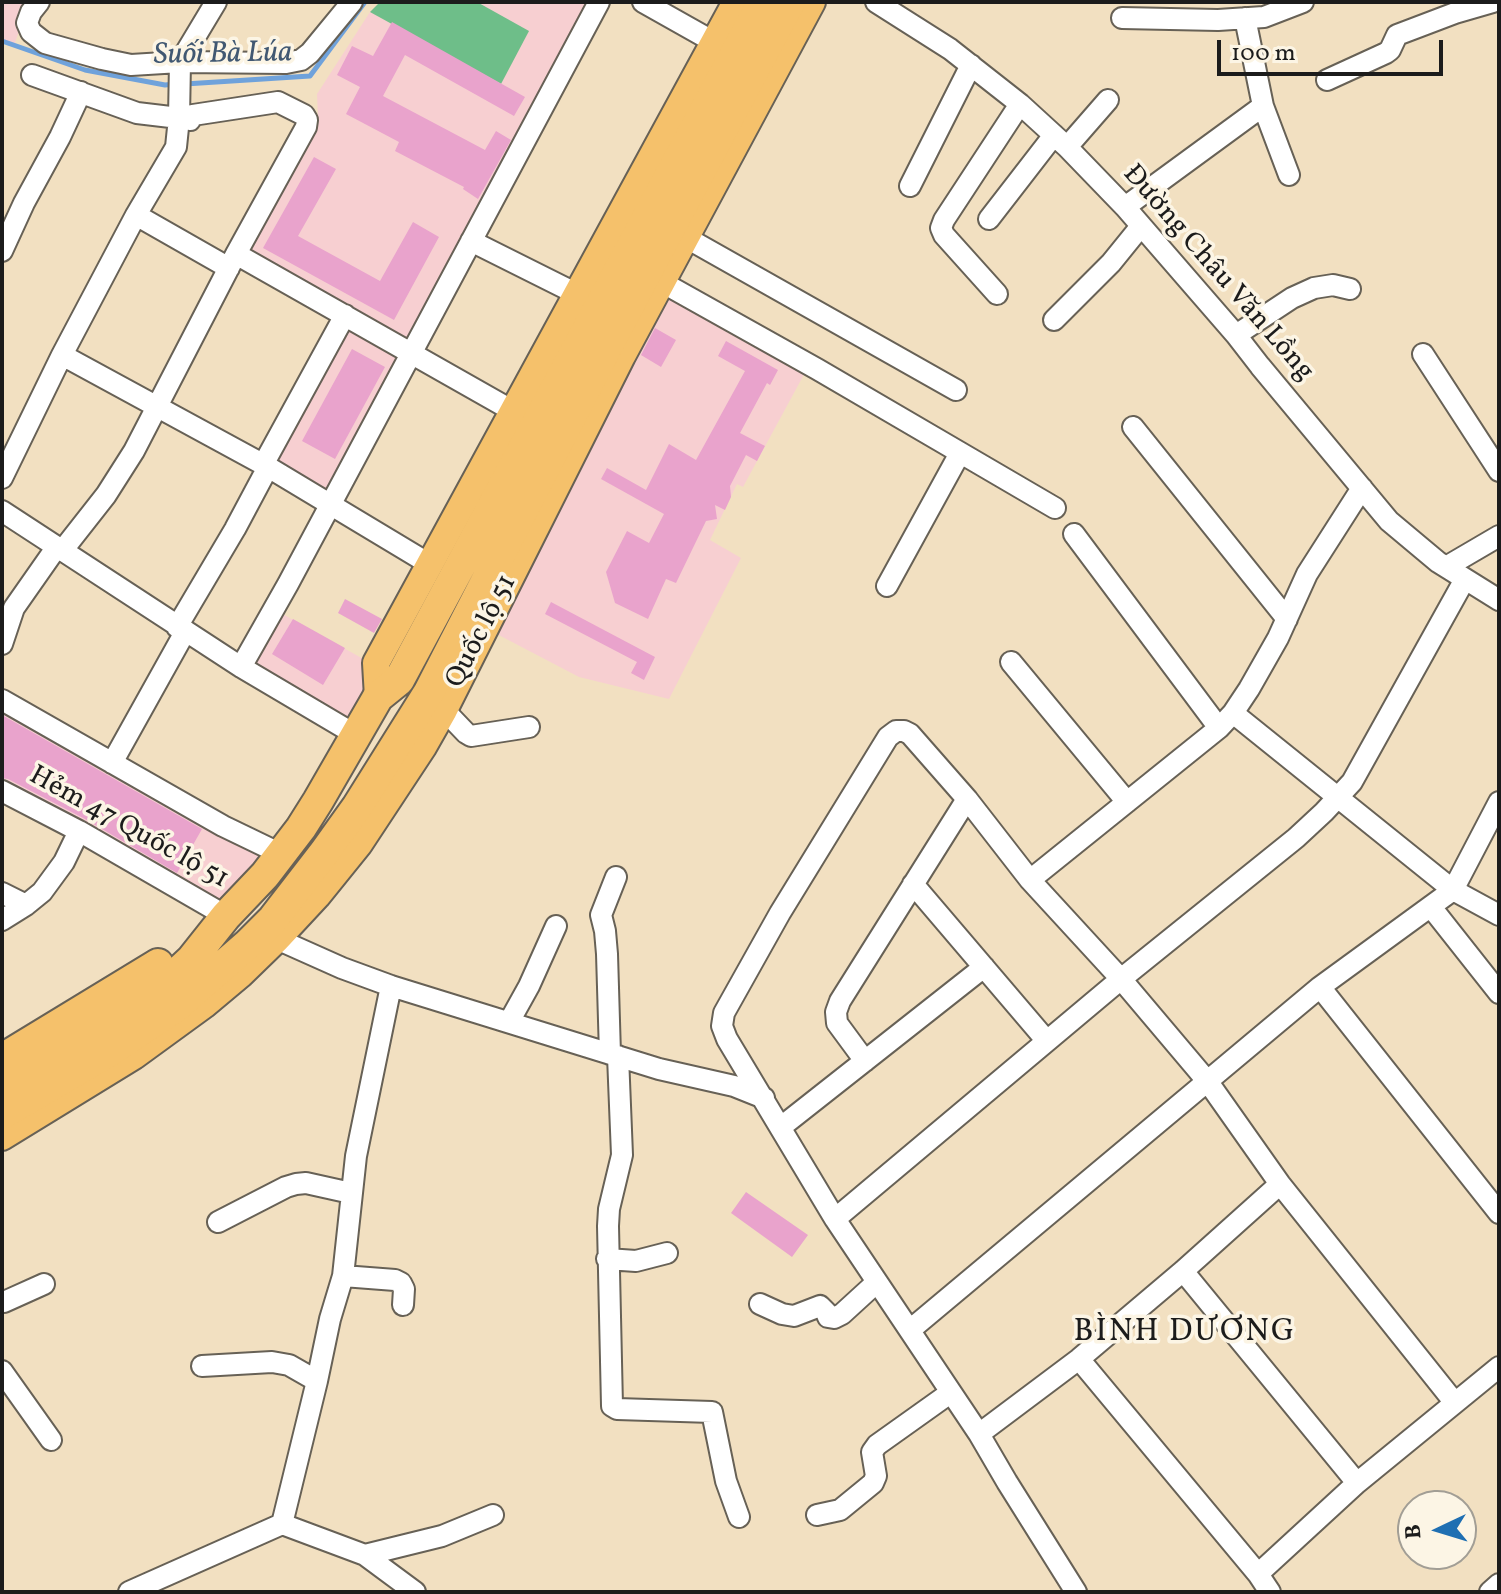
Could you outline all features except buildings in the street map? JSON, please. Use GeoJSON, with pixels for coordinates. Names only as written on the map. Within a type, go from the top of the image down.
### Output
{"type":"FeatureCollection","features":[{"type":"Feature","properties":{"kind":"highway","name":"Quốc lộ 51"},"geometry":{"type":"LineString","coordinates":[[2,1086],[95,1031],[175,975],[281,854],[318,801],[378,697],[399,680],[588,300],[763,2]]}},
{"type":"Feature","properties":{"kind":"highway","name":"Quốc lộ 51"},"geometry":{"type":"LineString","coordinates":[[2,1114],[110,1051],[177,1006],[270,934],[293,894],[357,807],[429,692],[653,277],[790,2]]}},
{"type":"Feature","properties":{"kind":"highway"},"geometry":{"type":"LineString","coordinates":[[2,1059],[164,960],[191,960]]}},
{"type":"Feature","properties":{"kind":"main road","name":"Quốc lộ 51"},"geometry":{"type":"LineString","coordinates":[[378,697],[376,663],[513,411],[588,300],[736,2]]}},
{"type":"Feature","properties":{"kind":"main road","name":"Quốc lộ 51"},"geometry":{"type":"LineString","coordinates":[[2,1137],[155,1042],[229,984],[270,934],[317,896],[359,844],[444,710],[622,356],[653,277],[685,237],[812,2]]}},
{"type":"Feature","properties":{"kind":"street"},"geometry":{"type":"LineString","coordinates":[[39,2],[27,23],[31,32],[45,43],[131,65],[286,63],[301,60],[352,2]]}},
{"type":"Feature","properties":{"kind":"street"},"geometry":{"type":"LineString","coordinates":[[2,478],[62,355],[176,147],[180,62],[216,2]]}},
{"type":"Feature","properties":{"kind":"street"},"geometry":{"type":"LineString","coordinates":[[241,667],[599,2]]}},
{"type":"Feature","properties":{"kind":"street"},"geometry":{"type":"LineString","coordinates":[[643,2],[714,42]]}},
{"type":"Feature","properties":{"kind":"street","name":"Đường Châu Văn Lồng"},"geometry":{"type":"LineString","coordinates":[[876,2],[950,49],[1020,104],[1060,141],[1125,207],[1236,335],[1389,521],[1446,567],[1499,600]]}},
{"type":"Feature","properties":{"kind":"street"},"geometry":{"type":"LineString","coordinates":[[1122,18],[1193,11],[1245,18],[1264,17],[1303,2]]}},
{"type":"Feature","properties":{"kind":"street"},"geometry":{"type":"LineString","coordinates":[[1327,80],[1386,53],[1397,35],[1493,2]]}},
{"type":"Feature","properties":{"kind":"street"},"geometry":{"type":"LineString","coordinates":[[1245,18],[1263,106],[1289,175]]}},
{"type":"Feature","properties":{"kind":"street"},"geometry":{"type":"LineString","coordinates":[[910,186],[971,65]]}},
{"type":"Feature","properties":{"kind":"street"},"geometry":{"type":"LineString","coordinates":[[2,644],[14,608],[134,451],[295,149],[307,120],[304,115],[278,102],[193,115],[190,120],[137,113],[32,75]]}},
{"type":"Feature","properties":{"kind":"street"},"geometry":{"type":"LineString","coordinates":[[2,251],[81,92]]}},
{"type":"Feature","properties":{"kind":"street"},"geometry":{"type":"LineString","coordinates":[[989,219],[1060,141],[1108,100]]}},
{"type":"Feature","properties":{"kind":"street"},"geometry":{"type":"LineString","coordinates":[[997,294],[941,228],[1020,104]]}},
{"type":"Feature","properties":{"kind":"street"},"geometry":{"type":"LineString","coordinates":[[1125,207],[1263,106]]}},
{"type":"Feature","properties":{"kind":"street"},"geometry":{"type":"LineString","coordinates":[[136,215],[345,315],[513,411]]}},
{"type":"Feature","properties":{"kind":"street"},"geometry":{"type":"LineString","coordinates":[[1054,320],[1111,263],[1141,226]]}},
{"type":"Feature","properties":{"kind":"street"},"geometry":{"type":"LineString","coordinates":[[685,237],[956,390]]}},
{"type":"Feature","properties":{"kind":"street"},"geometry":{"type":"LineString","coordinates":[[471,241],[588,300]]}},
{"type":"Feature","properties":{"kind":"street"},"geometry":{"type":"LineString","coordinates":[[653,277],[1055,508]]}},
{"type":"Feature","properties":{"kind":"street"},"geometry":{"type":"LineString","coordinates":[[1236,335],[1292,298],[1314,288],[1333,285],[1350,289]]}},
{"type":"Feature","properties":{"kind":"street"},"geometry":{"type":"LineString","coordinates":[[112,763],[345,315]]}},
{"type":"Feature","properties":{"kind":"street"},"geometry":{"type":"LineString","coordinates":[[1423,354],[1499,471]]}},
{"type":"Feature","properties":{"kind":"street"},"geometry":{"type":"LineString","coordinates":[[62,355],[266,466],[431,565]]}},
{"type":"Feature","properties":{"kind":"street"},"geometry":{"type":"LineString","coordinates":[[1133,427],[1287,619]]}},
{"type":"Feature","properties":{"kind":"street"},"geometry":{"type":"LineString","coordinates":[[887,586],[960,453]]}},
{"type":"Feature","properties":{"kind":"street"},"geometry":{"type":"LineString","coordinates":[[1030,880],[1226,720],[1249,689],[1287,619],[1307,574],[1362,488]]}},
{"type":"Feature","properties":{"kind":"street"},"geometry":{"type":"LineString","coordinates":[[2,511],[241,667],[356,735]]}},
{"type":"Feature","properties":{"kind":"street"},"geometry":{"type":"LineString","coordinates":[[1074,534],[1226,720],[1338,797],[1453,890],[1499,915]]}},
{"type":"Feature","properties":{"kind":"street"},"geometry":{"type":"LineString","coordinates":[[1446,567],[1499,536]]}},
{"type":"Feature","properties":{"kind":"street"},"geometry":{"type":"LineString","coordinates":[[835,1219],[1046,1040],[1296,838],[1338,797],[1352,782],[1465,579]]}},
{"type":"Feature","properties":{"kind":"street"},"geometry":{"type":"LineString","coordinates":[[1011,662],[1127,802]]}},
{"type":"Feature","properties":{"kind":"street"},"geometry":{"type":"LineString","coordinates":[[2,700],[223,826],[281,854]]}},
{"type":"Feature","properties":{"kind":"street"},"geometry":{"type":"LineString","coordinates":[[444,710],[471,736],[529,727]]}},
{"type":"Feature","properties":{"kind":"street"},"geometry":{"type":"LineString","coordinates":[[1076,1592],[979,1434],[835,1219],[722,1026],[724,1013],[780,913],[888,737],[896,731],[910,734],[967,799],[1030,880],[1121,979],[1208,1082],[1280,1184],[1455,1403]]}},
{"type":"Feature","properties":{"kind":"street","name":"Hẻm 47 Quốc lộ 51"},"geometry":{"type":"LineString","coordinates":[[2,791],[79,831],[226,916]]}},
{"type":"Feature","properties":{"kind":"street"},"geometry":{"type":"LineString","coordinates":[[865,1061],[837,1023],[836,1012],[840,1001],[967,799]]}},
{"type":"Feature","properties":{"kind":"street"},"geometry":{"type":"LineString","coordinates":[[910,1330],[1320,987],[1453,890],[1499,802]]}},
{"type":"Feature","properties":{"kind":"street"},"geometry":{"type":"LineString","coordinates":[[2,920],[42,892],[64,862],[79,831]]}},
{"type":"Feature","properties":{"kind":"street"},"geometry":{"type":"LineString","coordinates":[[616,877],[601,915],[605,931],[623,1143],[609,1209],[607,1259],[612,1406],[617,1409],[712,1412],[726,1481],[739,1517]]}},
{"type":"Feature","properties":{"kind":"street"},"geometry":{"type":"LineString","coordinates":[[913,884],[1046,1040]]}},
{"type":"Feature","properties":{"kind":"street"},"geometry":{"type":"LineString","coordinates":[[2,893],[26,905]]}},
{"type":"Feature","properties":{"kind":"street"},"geometry":{"type":"LineString","coordinates":[[1431,907],[1499,993]]}},
{"type":"Feature","properties":{"kind":"street"},"geometry":{"type":"LineString","coordinates":[[509,1022],[556,926]]}},
{"type":"Feature","properties":{"kind":"street"},"geometry":{"type":"LineString","coordinates":[[270,934],[342,968],[391,986],[659,1069],[734,1086],[764,1098]]}},
{"type":"Feature","properties":{"kind":"street"},"geometry":{"type":"LineString","coordinates":[[781,1127],[984,967]]}},
{"type":"Feature","properties":{"kind":"street"},"geometry":{"type":"LineString","coordinates":[[282,1524],[343,1276],[356,1156],[391,986]]}},
{"type":"Feature","properties":{"kind":"street"},"geometry":{"type":"LineString","coordinates":[[1320,987],[1499,1213]]}},
{"type":"Feature","properties":{"kind":"street"},"geometry":{"type":"LineString","coordinates":[[218,1222],[296,1184],[306,1183],[351,1193]]}},
{"type":"Feature","properties":{"kind":"street"},"geometry":{"type":"LineString","coordinates":[[979,1434],[1079,1359],[1280,1184]]}},
{"type":"Feature","properties":{"kind":"street"},"geometry":{"type":"LineString","coordinates":[[607,1259],[636,1261],[667,1253]]}},
{"type":"Feature","properties":{"kind":"street"},"geometry":{"type":"LineString","coordinates":[[1183,1271],[1357,1483]]}},
{"type":"Feature","properties":{"kind":"street"},"geometry":{"type":"LineString","coordinates":[[343,1276],[395,1280],[404,1289],[403,1305]]}},
{"type":"Feature","properties":{"kind":"street"},"geometry":{"type":"LineString","coordinates":[[760,1304],[794,1316],[820,1306],[829,1318],[834,1318],[877,1282]]}},
{"type":"Feature","properties":{"kind":"street"},"geometry":{"type":"LineString","coordinates":[[2,1301],[44,1284]]}},
{"type":"Feature","properties":{"kind":"street"},"geometry":{"type":"LineString","coordinates":[[1079,1359],[1270,1592]]}},
{"type":"Feature","properties":{"kind":"street"},"geometry":{"type":"LineString","coordinates":[[202,1366],[272,1362],[289,1365],[317,1381]]}},
{"type":"Feature","properties":{"kind":"street"},"geometry":{"type":"LineString","coordinates":[[1258,1574],[1357,1483],[1499,1367]]}},
{"type":"Feature","properties":{"kind":"street"},"geometry":{"type":"LineString","coordinates":[[2,1371],[51,1440]]}},
{"type":"Feature","properties":{"kind":"street"},"geometry":{"type":"LineString","coordinates":[[817,1515],[840,1510],[873,1483],[876,1476],[872,1452],[877,1445],[950,1393]]}},
{"type":"Feature","properties":{"kind":"street"},"geometry":{"type":"LineString","coordinates":[[365,1555],[442,1536],[493,1515]]}},
{"type":"Feature","properties":{"kind":"street"},"geometry":{"type":"LineString","coordinates":[[129,1592],[282,1524],[365,1555],[415,1592]]}},
{"type":"Feature","properties":{"kind":"street"},"geometry":{"type":"LineString","coordinates":[[1490,1592],[1499,1584]]}},
{"type":"Feature","properties":{"kind":"shaded area"},"geometry":{"type":"Polygon","coordinates":[[[2,2],[32,2],[14,46],[2,41],[2,2]]]}},
{"type":"Feature","properties":{"kind":"shaded area"},"geometry":{"type":"Polygon","coordinates":[[[380,2],[592,2],[408,347],[243,254],[318,117],[317,94],[370,12],[380,2]]]}},
{"type":"Feature","properties":{"kind":"shaded area"},"geometry":{"type":"Polygon","coordinates":[[[667,288],[808,367],[743,487],[737,484],[710,540],[741,558],[669,699],[579,677],[493,632],[667,288]]]}},
{"type":"Feature","properties":{"kind":"shaded area"},"geometry":{"type":"Polygon","coordinates":[[[346,320],[404,352],[327,496],[269,461],[346,320]]]}},
{"type":"Feature","properties":{"kind":"shaded area"},"geometry":{"type":"Polygon","coordinates":[[[279,612],[367,661],[369,695],[352,726],[248,665],[279,612]]]}},
{"type":"Feature","properties":{"kind":"shaded area"},"geometry":{"type":"Polygon","coordinates":[[[2,706],[270,854],[229,902],[197,892],[2,785],[2,706]]]}},
{"type":"Feature","properties":{"kind":"green space"},"geometry":{"type":"Polygon","coordinates":[[[380,2],[477,2],[529,31],[501,84],[370,12],[380,2]]]}},
{"type":"Feature","properties":{"kind":"waterway","name":"Suối Bà Lúa"},"geometry":{"type":"LineString","coordinates":[[185,84],[310,76],[365,2]]}},
{"type":"Feature","properties":{"kind":"waterway","name":"Suối Bà Lúa"},"geometry":{"type":"LineString","coordinates":[[2,41],[85,70],[165,85],[175,84]]}},
{"type":"Feature","properties":{"kind":"district","name":"BÌNH DƯƠNG"},"geometry":{"type":"Point","coordinates":[1185,1334]}}]}
